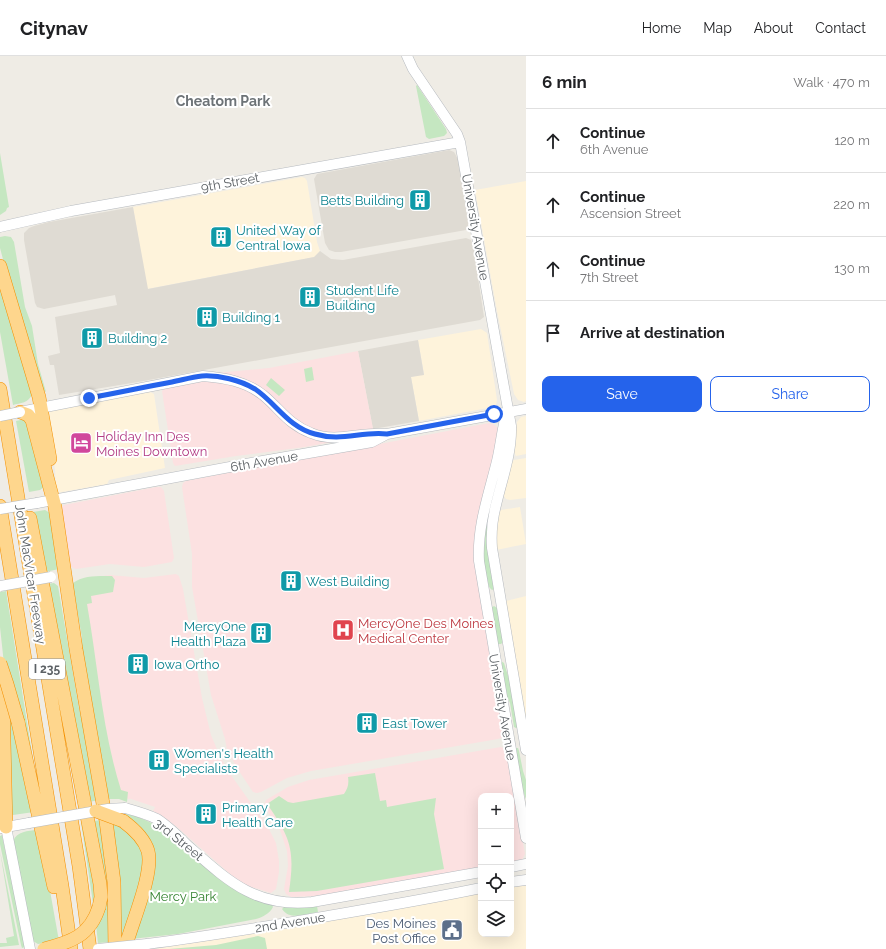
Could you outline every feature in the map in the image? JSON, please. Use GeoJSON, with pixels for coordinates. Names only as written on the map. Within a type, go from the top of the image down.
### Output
{"type":"FeatureCollection","features":[{"type":"Feature","properties":{"kind":"highway"},"geometry":{"type":"LineString","coordinates":[[0,266],[42,408],[51,465],[52,494]]}},
{"type":"Feature","properties":{"kind":"highway"},"geometry":{"type":"LineString","coordinates":[[0,379],[23,480],[100,884],[101,897],[99,907],[92,924],[82,935],[66,943],[44,949]]}},
{"type":"Feature","properties":{"kind":"highway","name":"John MacVicar Freeway"},"geometry":{"type":"LineString","coordinates":[[0,389],[79,866],[90,949]]}},
{"type":"Feature","properties":{"kind":"highway"},"geometry":{"type":"LineString","coordinates":[[20,412],[28,415],[32,420],[52,494],[66,575],[76,649],[110,846],[115,912],[115,949]]}},
{"type":"Feature","properties":{"kind":"highway","name":"John MacVicar Freeway"},"geometry":{"type":"LineString","coordinates":[[0,508],[60,870],[71,949]]}},
{"type":"Feature","properties":{"kind":"highway"},"geometry":{"type":"LineString","coordinates":[[0,658],[3,699],[3,827]]}},
{"type":"Feature","properties":{"kind":"highway"},"geometry":{"type":"LineString","coordinates":[[0,663],[8,684],[18,722],[47,851],[66,949]]}},
{"type":"Feature","properties":{"kind":"highway"},"geometry":{"type":"LineString","coordinates":[[96,811],[123,821],[137,832],[148,852],[149,866],[143,892],[125,949]]}},
{"type":"Feature","properties":{"kind":"main road","name":"University Avenue"},"geometry":{"type":"LineString","coordinates":[[407,56],[413,69],[457,134],[460,142],[507,412],[511,426],[510,441],[502,485],[493,515],[491,533],[492,548],[526,750]]}},
{"type":"Feature","properties":{"kind":"main road","name":"9th Street"},"geometry":{"type":"LineString","coordinates":[[2,226],[73,210],[460,142]]}},
{"type":"Feature","properties":{"kind":"main road"},"geometry":{"type":"LineString","coordinates":[[0,416],[203,376],[233,380],[254,388],[271,402],[280,413],[293,424],[313,434],[324,437],[347,438],[371,433],[387,434]]}},
{"type":"Feature","properties":{"kind":"main road","name":"6th Avenue"},"geometry":{"type":"LineString","coordinates":[[0,508],[37,503],[52,494],[257,462],[372,442],[387,434],[526,409]]}},
{"type":"Feature","properties":{"kind":"main road","name":"University Avenue"},"geometry":{"type":"LineString","coordinates":[[507,412],[503,423],[500,450],[481,523],[479,561],[526,838]]}},
{"type":"Feature","properties":{"kind":"main road"},"geometry":{"type":"LineString","coordinates":[[0,586],[66,575]]}},
{"type":"Feature","properties":{"kind":"main road","name":"3rd Street"},"geometry":{"type":"LineString","coordinates":[[3,827],[118,808],[141,812],[167,826],[235,885],[251,893],[277,901]]}},
{"type":"Feature","properties":{"kind":"main road"},"geometry":{"type":"LineString","coordinates":[[3,827],[30,949]]}},
{"type":"Feature","properties":{"kind":"main road"},"geometry":{"type":"LineString","coordinates":[[514,866],[526,864]]}},
{"type":"Feature","properties":{"kind":"main road","name":"2nd Avenue"},"geometry":{"type":"LineString","coordinates":[[277,901],[304,902],[329,899],[478,873]]}},
{"type":"Feature","properties":{"kind":"main road"},"geometry":{"type":"LineString","coordinates":[[514,882],[526,880]]}},
{"type":"Feature","properties":{"kind":"main road"},"geometry":{"type":"LineString","coordinates":[[403,886],[419,900]]}},
{"type":"Feature","properties":{"kind":"main road","name":"2nd Avenue"},"geometry":{"type":"LineString","coordinates":[[98,949],[194,938],[323,917],[478,889]]}},
{"type":"Feature","properties":{"kind":"main road"},"geometry":{"type":"LineString","coordinates":[[323,917],[326,904],[329,899]]}},
{"type":"Feature","properties":{"kind":"shaded area"},"geometry":{"type":"Polygon","coordinates":[[[449,150],[454,152],[458,159],[468,221],[468,227],[466,230],[341,252],[329,250],[325,243],[314,179],[317,174],[449,150]]]}},
{"type":"Feature","properties":{"kind":"shaded area"},"geometry":{"type":"Polygon","coordinates":[[[302,177],[307,181],[317,242],[320,251],[315,257],[147,289],[133,207],[302,177]]]}},
{"type":"Feature","properties":{"kind":"shaded area"},"geometry":{"type":"Polygon","coordinates":[[[526,181],[526,401],[524,402],[518,400],[514,394],[475,190],[526,181]]]}},
{"type":"Feature","properties":{"kind":"shaded area"},"geometry":{"type":"Polygon","coordinates":[[[133,207],[148,289],[314,257],[320,251],[331,259],[343,260],[466,238],[471,240],[473,245],[484,317],[480,320],[59,395],[54,365],[50,365],[48,356],[60,353],[55,317],[117,305],[115,295],[44,309],[37,307],[35,303],[24,233],[29,228],[49,222],[133,207]]]}},
{"type":"Feature","properties":{"kind":"shaded area"},"geometry":{"type":"Polygon","coordinates":[[[481,329],[487,333],[497,400],[496,405],[493,407],[419,421],[411,377],[424,374],[418,340],[481,329]]]}},
{"type":"Feature","properties":{"kind":"shaded area"},"geometry":{"type":"Polygon","coordinates":[[[418,340],[424,375],[411,377],[419,421],[373,429],[358,351],[418,340]]]}},
{"type":"Feature","properties":{"kind":"shaded area"},"geometry":{"type":"Polygon","coordinates":[[[358,351],[373,429],[333,434],[307,427],[240,378],[217,373],[269,368],[358,351]]]}},
{"type":"Feature","properties":{"kind":"shaded area"},"geometry":{"type":"Polygon","coordinates":[[[207,381],[244,387],[332,442],[175,466],[173,463],[162,391],[165,388],[207,381]]]}},
{"type":"Feature","properties":{"kind":"shaded area"},"geometry":{"type":"Polygon","coordinates":[[[150,392],[154,394],[165,468],[109,480],[107,484],[56,493],[55,470],[46,412],[150,392]]]}},
{"type":"Feature","properties":{"kind":"shaded area"},"geometry":{"type":"Polygon","coordinates":[[[526,416],[526,454],[516,456],[514,452],[517,422],[521,417],[526,416]]]}},
{"type":"Feature","properties":{"kind":"shaded area","name":"MercyOne Des Moines Medical Center"},"geometry":{"type":"Polygon","coordinates":[[[489,423],[498,428],[498,436],[479,516],[503,737],[311,771],[287,778],[261,792],[253,792],[227,750],[211,695],[192,587],[192,554],[182,487],[183,483],[186,481],[489,423]]]}},
{"type":"Feature","properties":{"kind":"shaded area"},"geometry":{"type":"Polygon","coordinates":[[[526,458],[526,498],[506,499],[503,495],[512,462],[514,460],[526,458]]]}},
{"type":"Feature","properties":{"kind":"shaded area"},"geometry":{"type":"Polygon","coordinates":[[[161,487],[164,491],[174,558],[172,562],[144,567],[110,564],[76,569],[71,567],[61,508],[64,505],[161,487]]]}},
{"type":"Feature","properties":{"kind":"shaded area"},"geometry":{"type":"Polygon","coordinates":[[[520,507],[526,544],[496,550],[495,539],[498,513],[501,510],[520,507]]]}},
{"type":"Feature","properties":{"kind":"shaded area"},"geometry":{"type":"Polygon","coordinates":[[[176,574],[179,576],[183,589],[202,698],[211,735],[228,771],[268,827],[276,843],[279,872],[276,889],[271,893],[248,886],[231,875],[177,827],[153,811],[155,807],[131,799],[118,798],[83,615],[78,580],[110,575],[144,578],[176,574]]]}},
{"type":"Feature","properties":{"kind":"shaded area"},"geometry":{"type":"Polygon","coordinates":[[[526,596],[526,726],[506,601],[526,596]]]}},
{"type":"Feature","properties":{"kind":"shaded area"},"geometry":{"type":"Polygon","coordinates":[[[501,747],[504,748],[507,752],[525,854],[522,860],[514,861],[514,793],[478,793],[478,868],[315,896],[291,897],[286,894],[284,889],[288,866],[287,851],[280,830],[264,806],[266,800],[288,787],[309,780],[501,747]]]}},
{"type":"Feature","properties":{"kind":"shaded area"},"geometry":{"type":"Polygon","coordinates":[[[526,886],[526,949],[155,949],[312,924],[478,894],[478,937],[514,937],[514,887],[526,886]]]}},
{"type":"Feature","properties":{"kind":"green space"},"geometry":{"type":"Polygon","coordinates":[[[417,85],[446,129],[447,133],[444,136],[429,139],[426,137],[417,85]]]}},
{"type":"Feature","properties":{"kind":"green space"},"geometry":{"type":"Polygon","coordinates":[[[0,153],[9,207],[0,215],[0,153]]]}},
{"type":"Feature","properties":{"kind":"green space"},"geometry":{"type":"Polygon","coordinates":[[[0,237],[11,237],[14,242],[25,307],[32,326],[38,364],[46,392],[42,389],[12,293],[0,248],[0,237]]]}},
{"type":"Feature","properties":{"kind":"green space"},"geometry":{"type":"Polygon","coordinates":[[[0,279],[32,394],[27,401],[13,405],[0,332],[0,279]]]}},
{"type":"Feature","properties":{"kind":"green space"},"geometry":{"type":"Polygon","coordinates":[[[312,367],[314,380],[306,382],[304,369],[312,367]]]}},
{"type":"Feature","properties":{"kind":"green space"},"geometry":{"type":"Polygon","coordinates":[[[271,378],[285,390],[279,396],[266,385],[271,378]]]}},
{"type":"Feature","properties":{"kind":"green space"},"geometry":{"type":"Polygon","coordinates":[[[25,419],[44,487],[40,490],[29,492],[16,421],[25,419]]]}},
{"type":"Feature","properties":{"kind":"green space"},"geometry":{"type":"Polygon","coordinates":[[[45,510],[50,513],[59,569],[45,572],[33,512],[45,510]]]}},
{"type":"Feature","properties":{"kind":"green space"},"geometry":{"type":"Polygon","coordinates":[[[486,518],[490,518],[494,589],[492,590],[489,587],[483,563],[486,518]]]}},
{"type":"Feature","properties":{"kind":"green space"},"geometry":{"type":"Polygon","coordinates":[[[92,576],[112,576],[115,580],[113,592],[91,596],[92,603],[87,604],[109,744],[121,790],[128,792],[127,802],[119,799],[108,799],[73,586],[73,583],[77,580],[92,576]]]}},
{"type":"Feature","properties":{"kind":"green space"},"geometry":{"type":"Polygon","coordinates":[[[54,583],[58,586],[79,708],[87,739],[99,800],[89,802],[47,584],[54,583]]]}},
{"type":"Feature","properties":{"kind":"green space"},"geometry":{"type":"Polygon","coordinates":[[[6,591],[40,803],[4,664],[0,627],[0,592],[6,591]]]}},
{"type":"Feature","properties":{"kind":"green space"},"geometry":{"type":"Polygon","coordinates":[[[494,606],[497,608],[503,642],[501,644],[498,644],[491,608],[494,606]]]}},
{"type":"Feature","properties":{"kind":"green space"},"geometry":{"type":"Polygon","coordinates":[[[501,661],[504,663],[510,682],[518,727],[516,728],[514,727],[510,703],[503,686],[501,661]]]}},
{"type":"Feature","properties":{"kind":"green space"},"geometry":{"type":"Polygon","coordinates":[[[8,717],[11,717],[34,812],[11,814],[8,717]]]}},
{"type":"Feature","properties":{"kind":"green space"},"geometry":{"type":"Polygon","coordinates":[[[516,748],[518,748],[519,751],[526,780],[526,799],[521,786],[516,748]]]}},
{"type":"Feature","properties":{"kind":"green space"},"geometry":{"type":"Polygon","coordinates":[[[375,773],[380,801],[386,800],[387,807],[436,798],[434,814],[444,869],[317,891],[289,892],[291,878],[291,855],[289,845],[281,826],[267,804],[279,796],[288,802],[293,803],[344,794],[348,786],[348,777],[375,773]]]}},
{"type":"Feature","properties":{"kind":"green space","name":"Mercy Park"},"geometry":{"type":"Polygon","coordinates":[[[126,814],[152,823],[175,840],[224,883],[244,894],[272,905],[272,909],[256,919],[178,934],[131,939],[153,863],[125,818],[126,814]]]}},
{"type":"Feature","properties":{"kind":"green space"},"geometry":{"type":"Polygon","coordinates":[[[102,820],[108,867],[111,942],[98,943],[96,925],[93,821],[102,820]]]}},
{"type":"Feature","properties":{"kind":"green space"},"geometry":{"type":"Polygon","coordinates":[[[81,822],[83,822],[96,891],[94,910],[81,822]]]}},
{"type":"Feature","properties":{"kind":"green space"},"geometry":{"type":"Polygon","coordinates":[[[112,822],[122,825],[139,843],[145,861],[124,937],[121,936],[119,878],[112,822]]]}},
{"type":"Feature","properties":{"kind":"green space"},"geometry":{"type":"Polygon","coordinates":[[[37,830],[47,874],[59,941],[38,944],[33,941],[13,841],[20,833],[37,830]]]}},
{"type":"Feature","properties":{"kind":"green space"},"geometry":{"type":"Polygon","coordinates":[[[2,835],[25,947],[22,948],[0,844],[0,836],[2,835]]]}},
{"type":"Feature","properties":{"kind":"green space"},"geometry":{"type":"Polygon","coordinates":[[[0,851],[19,945],[0,947],[0,943],[7,943],[6,938],[14,936],[0,851]]]}},
{"type":"Feature","properties":{"kind":"green space"},"geometry":{"type":"Polygon","coordinates":[[[317,906],[318,912],[298,916],[289,915],[282,909],[284,907],[305,908],[317,906]]]}},
{"type":"Feature","properties":{"kind":"green space"},"geometry":{"type":"Polygon","coordinates":[[[258,936],[265,938],[267,949],[169,949],[216,945],[258,936]]]}},
{"type":"Feature","properties":{"kind":"place","name":"Betts Building"},"geometry":{"type":"Point","coordinates":[420,200]}},
{"type":"Feature","properties":{"kind":"place","name":"United Way of Central Iowa"},"geometry":{"type":"Point","coordinates":[221,237]}},
{"type":"Feature","properties":{"kind":"place","name":"Student Life Building"},"geometry":{"type":"Point","coordinates":[310,297]}},
{"type":"Feature","properties":{"kind":"place","name":"Building 1"},"geometry":{"type":"Point","coordinates":[207,317]}},
{"type":"Feature","properties":{"kind":"place","name":"Building 2"},"geometry":{"type":"Point","coordinates":[92,338]}},
{"type":"Feature","properties":{"kind":"place","name":"Holiday Inn Des Moines Downtown"},"geometry":{"type":"Point","coordinates":[81,443]}},
{"type":"Feature","properties":{"kind":"place","name":"West Building"},"geometry":{"type":"Point","coordinates":[291,581]}},
{"type":"Feature","properties":{"kind":"place","name":"MercyOne Des Moines Medical Center"},"geometry":{"type":"Point","coordinates":[343,630]}},
{"type":"Feature","properties":{"kind":"place","name":"MercyOne Health Plaza"},"geometry":{"type":"Point","coordinates":[261,633]}},
{"type":"Feature","properties":{"kind":"place","name":"Iowa Ortho"},"geometry":{"type":"Point","coordinates":[138,664]}},
{"type":"Feature","properties":{"kind":"place","name":"East Tower"},"geometry":{"type":"Point","coordinates":[367,723]}},
{"type":"Feature","properties":{"kind":"place","name":"Women's Health Specialists"},"geometry":{"type":"Point","coordinates":[159,760]}},
{"type":"Feature","properties":{"kind":"place","name":"Primary Health Care"},"geometry":{"type":"Point","coordinates":[206,814]}},
{"type":"Feature","properties":{"kind":"place","name":"Des Moines Post Office"},"geometry":{"type":"Point","coordinates":[452,930]}},
{"type":"Feature","properties":{"kind":"district","name":"Cheatom Park"},"geometry":{"type":"Point","coordinates":[223,101]}},
{"type":"Feature","properties":{"kind":"route"},"geometry":{"type":"LineString","coordinates":[[89,398],[203,376],[223,378],[244,383],[254,388],[271,402],[283,416],[303,430],[324,437],[337,438],[347,438],[371,433],[387,434],[494,414]]}}]}
